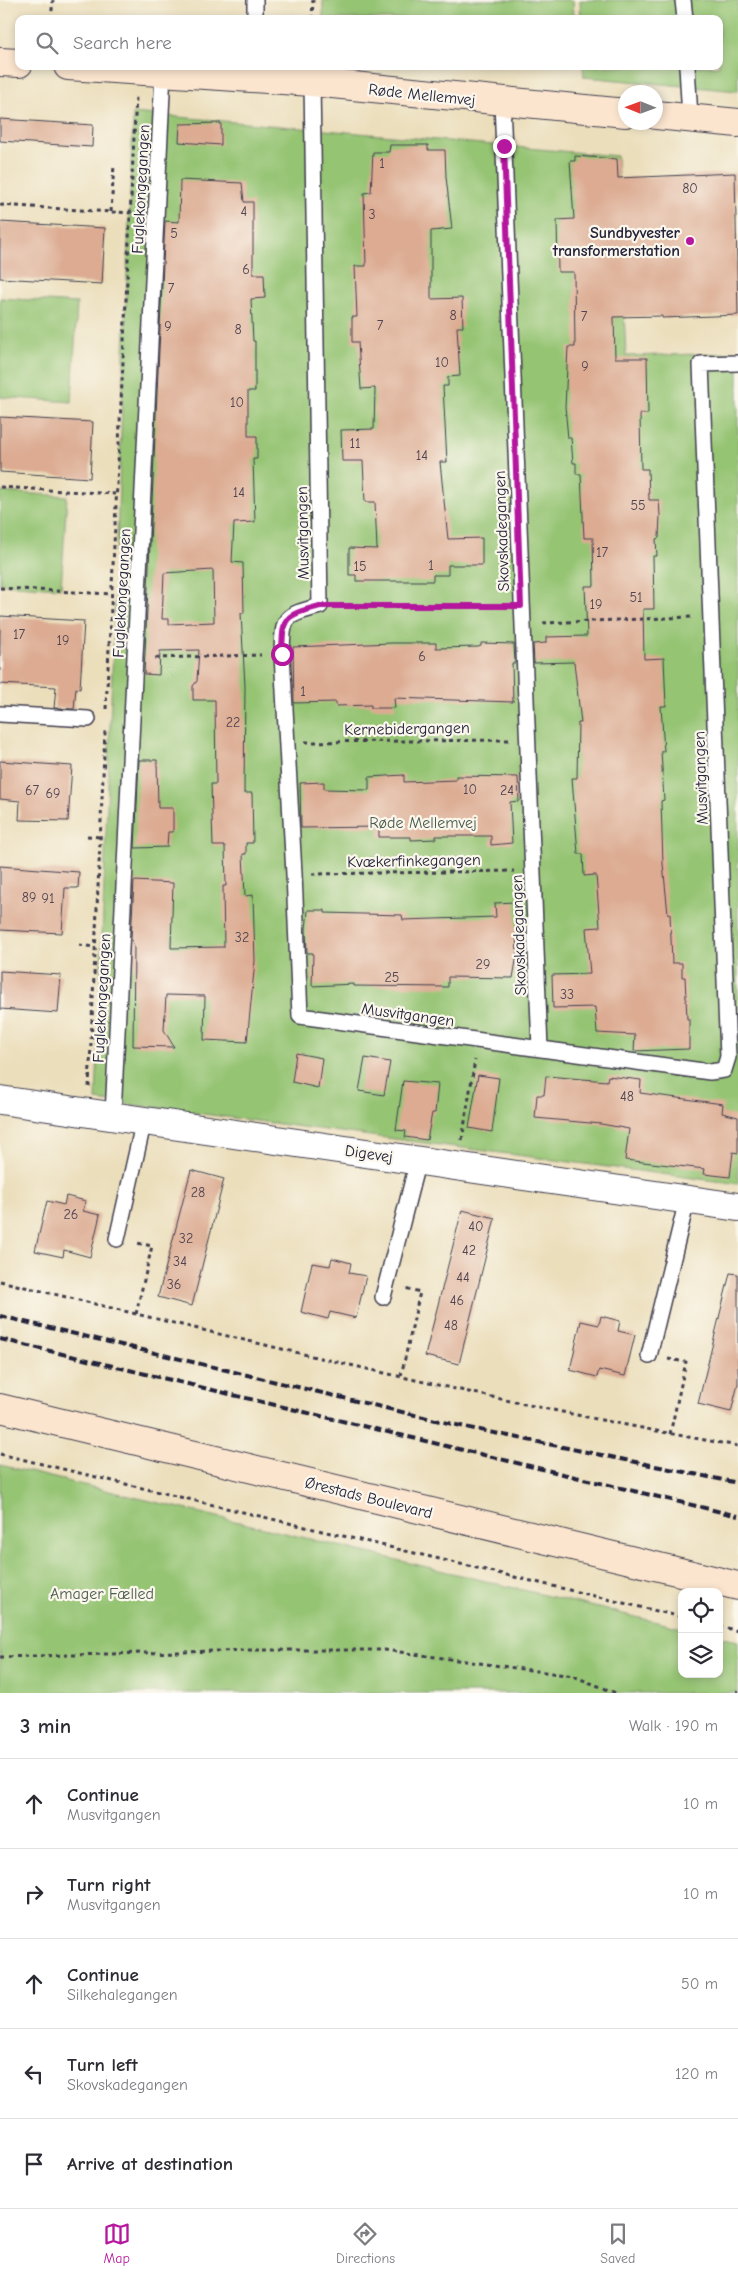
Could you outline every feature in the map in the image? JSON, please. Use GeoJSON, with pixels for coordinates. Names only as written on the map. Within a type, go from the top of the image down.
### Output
{"type":"FeatureCollection","features":[{"type":"Feature","properties":{"kind":"street"},"geometry":{"type":"LineString","coordinates":[[0,62],[15,63]]}},
{"type":"Feature","properties":{"kind":"street","name":"Røde Mellemvej"},"geometry":{"type":"LineString","coordinates":[[134,70],[252,72],[312,82],[618,112]]}},
{"type":"Feature","properties":{"kind":"street"},"geometry":{"type":"LineString","coordinates":[[663,116],[738,123]]}},
{"type":"Feature","properties":{"kind":"street","name":"Digevej"},"geometry":{"type":"LineString","coordinates":[[0,1100],[738,1207]]}},
{"type":"Feature","properties":{"kind":"street","name":"Ørestads Boulevard"},"geometry":{"type":"LineString","coordinates":[[0,1408],[738,1586]]}},
{"type":"Feature","properties":{"kind":"lane"},"geometry":{"type":"LineString","coordinates":[[255,0],[255,15]]}},
{"type":"Feature","properties":{"kind":"lane"},"geometry":{"type":"LineString","coordinates":[[683,0],[684,15]]}},
{"type":"Feature","properties":{"kind":"lane"},"geometry":{"type":"LineString","coordinates":[[687,70],[690,118]]}},
{"type":"Feature","properties":{"kind":"lane","name":"Fuglekongegangen"},"geometry":{"type":"LineString","coordinates":[[100,1114],[136,658],[150,71]]}},
{"type":"Feature","properties":{"kind":"lane","name":"Musvitgangen"},"geometry":{"type":"LineString","coordinates":[[312,82],[320,606],[293,614],[283,627],[282,654],[300,1016],[477,1042],[710,1072],[724,1070],[728,1057],[700,364],[738,363]]}},
{"type":"Feature","properties":{"kind":"lane","name":"Skovskadegangen"},"geometry":{"type":"LineString","coordinates":[[502,102],[540,1049]]}},
{"type":"Feature","properties":{"kind":"lane"},"geometry":{"type":"LineString","coordinates":[[0,714],[88,719]]}},
{"type":"Feature","properties":{"kind":"lane"},"geometry":{"type":"LineString","coordinates":[[116,1239],[144,1120]]}},
{"type":"Feature","properties":{"kind":"lane"},"geometry":{"type":"LineString","coordinates":[[385,1290],[418,1160]]}},
{"type":"Feature","properties":{"kind":"lane"},"geometry":{"type":"LineString","coordinates":[[649,1356],[687,1200]]}},
{"type":"Feature","properties":{"kind":"path"},"geometry":{"type":"LineString","coordinates":[[51,15],[53,0]]}},
{"type":"Feature","properties":{"kind":"path"},"geometry":{"type":"LineString","coordinates":[[312,15],[313,0]]}},
{"type":"Feature","properties":{"kind":"path"},"geometry":{"type":"LineString","coordinates":[[106,712],[130,213],[150,71]]}},
{"type":"Feature","properties":{"kind":"path"},"geometry":{"type":"LineString","coordinates":[[111,212],[114,165]]}},
{"type":"Feature","properties":{"kind":"path"},"geometry":{"type":"LineString","coordinates":[[0,205],[130,213]]}},
{"type":"Feature","properties":{"kind":"path"},"geometry":{"type":"LineString","coordinates":[[0,487],[116,494]]}},
{"type":"Feature","properties":{"kind":"path"},"geometry":{"type":"LineString","coordinates":[[0,588],[111,594]]}},
{"type":"Feature","properties":{"kind":"path"},"geometry":{"type":"LineString","coordinates":[[320,606],[521,606]]}},
{"type":"Feature","properties":{"kind":"path"},"geometry":{"type":"LineString","coordinates":[[522,624],[711,616]]}},
{"type":"Feature","properties":{"kind":"path"},"geometry":{"type":"LineString","coordinates":[[136,658],[282,654]]}},
{"type":"Feature","properties":{"kind":"path"},"geometry":{"type":"LineString","coordinates":[[100,1114],[95,947],[106,722]]}},
{"type":"Feature","properties":{"kind":"path","name":"Kernebidergangen"},"geometry":{"type":"LineString","coordinates":[[287,743],[528,739]]}},
{"type":"Feature","properties":{"kind":"path"},"geometry":{"type":"LineString","coordinates":[[87,836],[100,838]]}},
{"type":"Feature","properties":{"kind":"path","name":"Kvækerfinkegangen"},"geometry":{"type":"LineString","coordinates":[[294,874],[534,870]]}},
{"type":"Feature","properties":{"kind":"path"},"geometry":{"type":"LineString","coordinates":[[79,945],[95,947]]}},
{"type":"Feature","properties":{"kind":"path"},"geometry":{"type":"LineString","coordinates":[[458,1167],[477,1042]]}},
{"type":"Feature","properties":{"kind":"path"},"geometry":{"type":"LineString","coordinates":[[116,1239],[152,1246],[136,1314]]}},
{"type":"Feature","properties":{"kind":"path"},"geometry":{"type":"LineString","coordinates":[[0,1281],[401,1376],[670,1434],[738,1446]]}},
{"type":"Feature","properties":{"kind":"path"},"geometry":{"type":"LineString","coordinates":[[385,1290],[420,1292],[401,1376]]}},
{"type":"Feature","properties":{"kind":"path"},"geometry":{"type":"LineString","coordinates":[[649,1356],[686,1362],[670,1434]]}},
{"type":"Feature","properties":{"kind":"path"},"geometry":{"type":"LineString","coordinates":[[0,1454],[678,1616]]}},
{"type":"Feature","properties":{"kind":"path"},"geometry":{"type":"LineString","coordinates":[[723,1627],[738,1631]]}},
{"type":"Feature","properties":{"kind":"path"},"geometry":{"type":"LineString","coordinates":[[0,1657],[252,1650],[385,1650],[573,1676],[616,1693]]}},
{"type":"Feature","properties":{"kind":"green space"},"geometry":{"type":"Polygon","coordinates":[[[323,0],[573,0],[574,15],[323,15],[323,0]]]}},
{"type":"Feature","properties":{"kind":"green space"},"geometry":{"type":"Polygon","coordinates":[[[580,0],[738,0],[738,91],[584,77],[583,70],[723,70],[723,15],[581,15],[580,0]]]}},
{"type":"Feature","properties":{"kind":"green space","name":"Røde Mellemvej"},"geometry":{"type":"Polygon","coordinates":[[[133,113],[617,156],[626,356],[738,353],[738,1184],[96,1100],[133,113]]]}},
{"type":"Feature","properties":{"kind":"green space"},"geometry":{"type":"Polygon","coordinates":[[[0,298],[77,303],[72,402],[0,397],[0,298]]]}},
{"type":"Feature","properties":{"kind":"green space"},"geometry":{"type":"Polygon","coordinates":[[[0,492],[67,496],[61,588],[0,584],[0,492]]]}},
{"type":"Feature","properties":{"kind":"green space","name":"Amager Fælled"},"geometry":{"type":"Polygon","coordinates":[[[0,1465],[678,1627],[678,1678],[723,1678],[723,1638],[738,1641],[738,1693],[0,1693],[0,1465]]]}},
{"type":"Feature","properties":{"kind":"building"},"geometry":{"type":"Polygon","coordinates":[[[0,119],[93,125],[92,147],[0,141],[0,119]]]}},
{"type":"Feature","properties":{"kind":"building"},"geometry":{"type":"Polygon","coordinates":[[[221,123],[221,145],[179,142],[180,124],[221,123]]]}},
{"type":"Feature","properties":{"kind":"building"},"geometry":{"type":"Polygon","coordinates":[[[390,145],[428,145],[428,150],[445,150],[452,229],[431,231],[431,299],[462,298],[463,327],[457,327],[460,376],[448,377],[448,386],[443,386],[447,462],[440,462],[448,539],[482,538],[482,565],[448,565],[448,575],[433,575],[433,581],[356,581],[356,575],[349,575],[349,548],[377,549],[375,502],[365,502],[363,461],[342,461],[341,430],[374,429],[375,388],[361,389],[358,342],[352,342],[352,317],[357,317],[355,266],[366,266],[364,193],[371,192],[373,152],[389,152],[390,145]]]}},
{"type":"Feature","properties":{"kind":"building"},"geometry":{"type":"Polygon","coordinates":[[[575,156],[617,159],[618,178],[735,173],[738,315],[662,318],[662,316],[614,317],[615,358],[647,358],[648,414],[640,414],[641,469],[648,469],[649,500],[659,500],[660,515],[659,538],[656,539],[657,556],[653,556],[654,609],[643,609],[644,659],[664,658],[666,706],[661,706],[664,751],[661,751],[664,800],[661,801],[663,864],[668,914],[670,914],[672,963],[682,963],[682,977],[685,977],[687,1019],[689,1019],[689,1049],[634,1051],[635,1035],[597,1033],[595,1007],[553,1008],[552,975],[590,974],[586,928],[600,927],[596,875],[584,876],[583,854],[578,854],[572,778],[577,778],[578,723],[581,723],[574,662],[534,663],[533,644],[546,643],[546,637],[587,636],[585,586],[594,586],[593,538],[584,538],[581,474],[576,474],[576,463],[573,463],[571,438],[568,438],[565,407],[568,347],[575,347],[574,272],[558,272],[557,220],[574,219],[570,161],[575,161],[575,156]]]}},
{"type":"Feature","properties":{"kind":"building"},"geometry":{"type":"Polygon","coordinates":[[[180,180],[242,183],[244,202],[253,202],[253,274],[264,274],[265,298],[251,299],[253,341],[255,341],[255,391],[248,391],[248,436],[257,436],[257,459],[253,459],[255,522],[234,523],[232,562],[243,563],[244,613],[241,613],[245,686],[244,793],[252,793],[253,843],[246,843],[246,854],[243,854],[245,896],[253,895],[255,961],[247,1042],[204,1040],[205,996],[166,995],[164,1030],[174,1047],[133,1046],[134,946],[131,939],[134,881],[173,883],[171,948],[224,947],[223,886],[226,886],[225,846],[213,846],[211,784],[216,784],[215,700],[193,700],[193,686],[197,681],[199,650],[160,651],[159,675],[144,674],[165,221],[179,222],[180,180]],[[213,570],[164,573],[162,619],[169,619],[169,624],[214,622],[213,570]]]}},
{"type":"Feature","properties":{"kind":"building"},"geometry":{"type":"Polygon","coordinates":[[[0,222],[105,228],[102,284],[0,278],[0,222]]]}},
{"type":"Feature","properties":{"kind":"building"},"geometry":{"type":"Polygon","coordinates":[[[0,417],[93,422],[90,478],[0,472],[0,417]]]}},
{"type":"Feature","properties":{"kind":"building"},"geometry":{"type":"Polygon","coordinates":[[[0,616],[84,621],[80,689],[76,688],[74,709],[54,708],[56,687],[0,684],[0,616]]]}},
{"type":"Feature","properties":{"kind":"building"},"geometry":{"type":"Polygon","coordinates":[[[436,643],[436,648],[478,647],[481,646],[481,643],[514,644],[515,663],[512,663],[513,702],[394,698],[395,708],[371,708],[371,705],[336,706],[336,702],[294,703],[293,647],[436,643]]]}},
{"type":"Feature","properties":{"kind":"building"},"geometry":{"type":"Polygon","coordinates":[[[139,760],[157,760],[158,808],[173,808],[173,832],[168,832],[167,847],[135,848],[139,760]]]}},
{"type":"Feature","properties":{"kind":"building"},"geometry":{"type":"Polygon","coordinates":[[[0,761],[72,766],[68,821],[19,820],[20,801],[0,799],[0,761]]]}},
{"type":"Feature","properties":{"kind":"building"},"geometry":{"type":"Polygon","coordinates":[[[404,775],[404,782],[456,780],[456,776],[518,777],[519,801],[510,802],[512,843],[491,845],[491,836],[436,836],[436,839],[411,840],[411,837],[379,837],[379,827],[301,828],[300,783],[324,782],[324,789],[369,790],[369,777],[404,775]]]}},
{"type":"Feature","properties":{"kind":"building"},"geometry":{"type":"Polygon","coordinates":[[[0,866],[79,872],[78,888],[65,888],[62,933],[0,930],[0,866]]]}},
{"type":"Feature","properties":{"kind":"building"},"geometry":{"type":"Polygon","coordinates":[[[515,902],[517,955],[513,978],[448,977],[448,987],[354,986],[354,984],[312,986],[313,953],[307,953],[306,929],[308,910],[325,910],[325,913],[402,915],[403,920],[496,917],[495,903],[515,902]]]}},
{"type":"Feature","properties":{"kind":"building"},"geometry":{"type":"Polygon","coordinates":[[[0,971],[61,975],[58,1013],[0,1009],[0,971]]]}},
{"type":"Feature","properties":{"kind":"building"},"geometry":{"type":"Polygon","coordinates":[[[296,1053],[322,1058],[318,1088],[292,1082],[296,1053]]]}},
{"type":"Feature","properties":{"kind":"building"},"geometry":{"type":"Polygon","coordinates":[[[365,1058],[390,1062],[384,1095],[359,1091],[365,1058]]]}},
{"type":"Feature","properties":{"kind":"building"},"geometry":{"type":"Polygon","coordinates":[[[478,1075],[499,1078],[492,1132],[469,1128],[478,1075]]]}},
{"type":"Feature","properties":{"kind":"building"},"geometry":{"type":"Polygon","coordinates":[[[546,1076],[607,1081],[608,1076],[641,1080],[640,1093],[723,1104],[722,1113],[738,1117],[738,1153],[733,1152],[730,1177],[704,1174],[705,1169],[625,1160],[629,1129],[601,1124],[535,1118],[537,1095],[544,1095],[546,1076]]]}},
{"type":"Feature","properties":{"kind":"building"},"geometry":{"type":"Polygon","coordinates":[[[403,1081],[438,1084],[435,1113],[432,1113],[427,1140],[405,1137],[406,1131],[396,1130],[403,1081]]]}},
{"type":"Feature","properties":{"kind":"building"},"geometry":{"type":"Polygon","coordinates":[[[191,1170],[224,1179],[192,1306],[158,1297],[191,1170]]]}},
{"type":"Feature","properties":{"kind":"building"},"geometry":{"type":"Polygon","coordinates":[[[66,1196],[86,1201],[83,1211],[100,1215],[90,1257],[64,1250],[63,1257],[35,1251],[47,1201],[64,1205],[66,1196]]]}},
{"type":"Feature","properties":{"kind":"building"},"geometry":{"type":"Polygon","coordinates":[[[462,1210],[495,1218],[459,1364],[425,1356],[462,1210]]]}},
{"type":"Feature","properties":{"kind":"building"},"geometry":{"type":"Polygon","coordinates":[[[332,1258],[351,1263],[349,1273],[366,1276],[356,1318],[330,1312],[328,1319],[301,1312],[312,1263],[330,1266],[332,1258]]]}},
{"type":"Feature","properties":{"kind":"building"},"geometry":{"type":"Polygon","coordinates":[[[730,1273],[738,1274],[738,1384],[731,1412],[698,1404],[730,1273]]]}},
{"type":"Feature","properties":{"kind":"building"},"geometry":{"type":"Polygon","coordinates":[[[601,1316],[620,1321],[618,1331],[635,1335],[625,1376],[599,1370],[597,1377],[570,1370],[581,1321],[599,1325],[601,1316]]]}},
{"type":"Feature","properties":{"kind":"railway"},"geometry":{"type":"LineString","coordinates":[[0,1316],[465,1427],[738,1483]]}},
{"type":"Feature","properties":{"kind":"railway"},"geometry":{"type":"LineString","coordinates":[[0,1339],[738,1516]]}},
{"type":"Feature","properties":{"kind":"place","name":"Sundbyvester transformerstation"},"geometry":{"type":"Point","coordinates":[690,241]}},
{"type":"Feature","properties":{"kind":"route"},"geometry":{"type":"LineString","coordinates":[[282,654],[283,627],[293,614],[320,606],[521,606],[504,146]]}}]}
